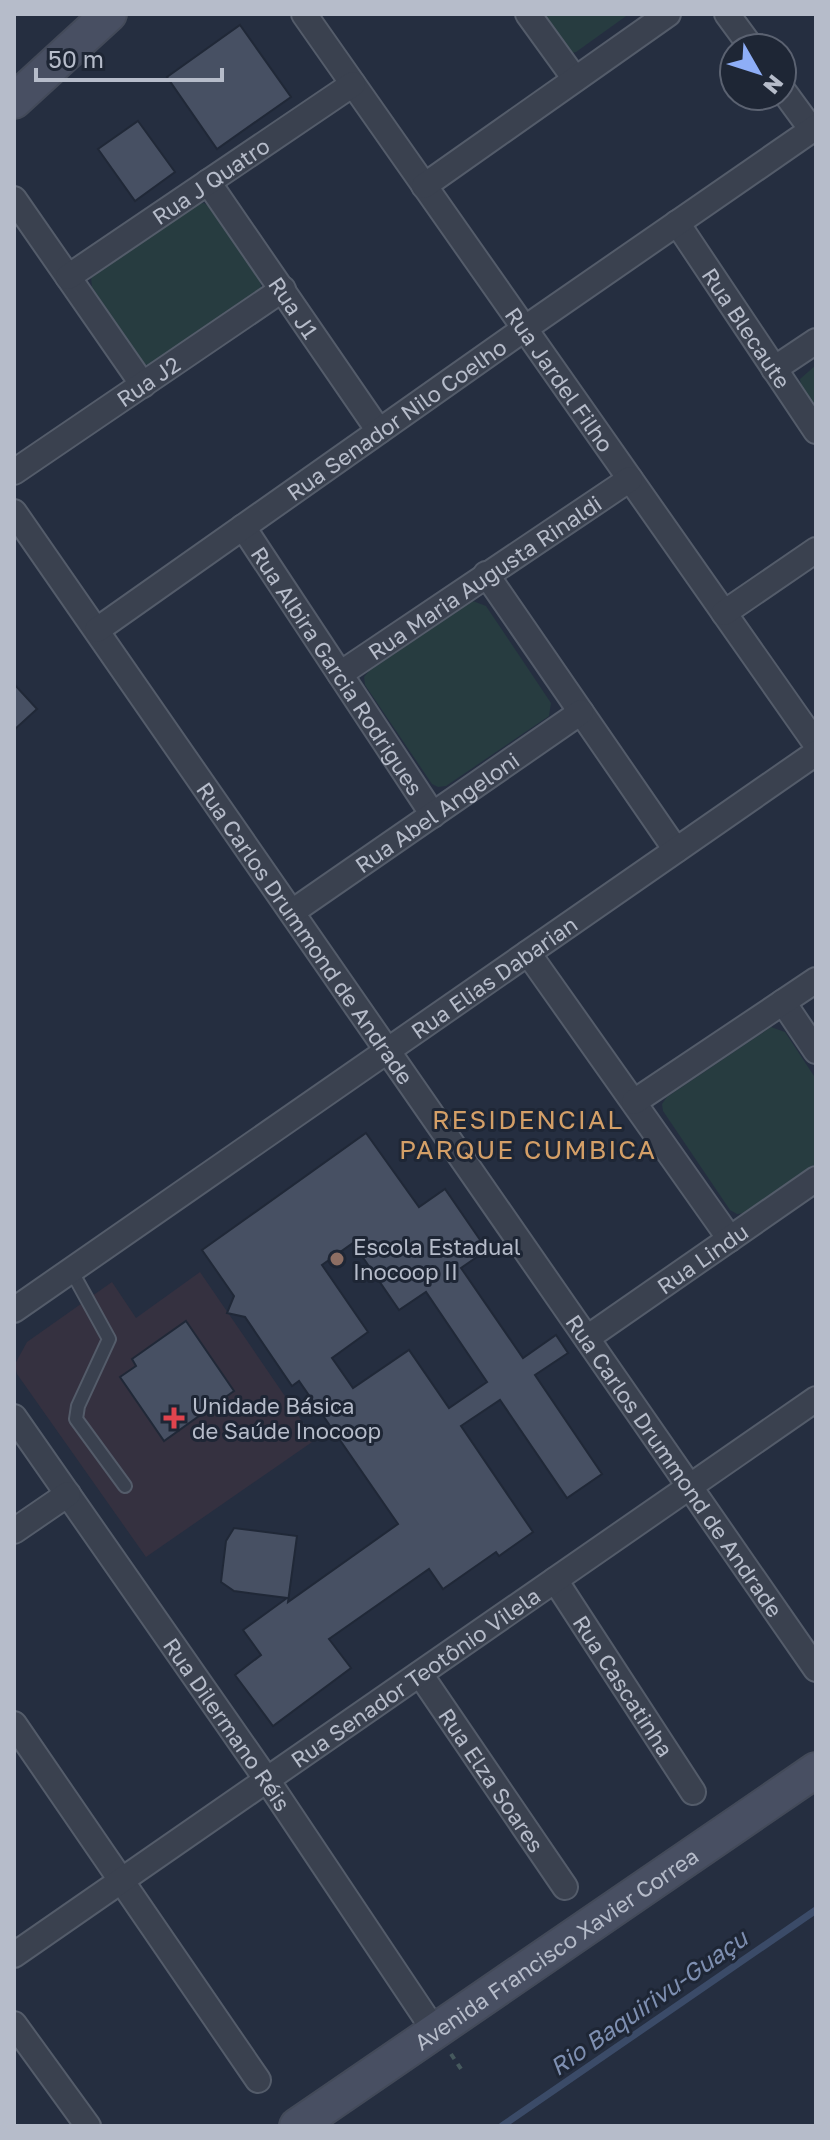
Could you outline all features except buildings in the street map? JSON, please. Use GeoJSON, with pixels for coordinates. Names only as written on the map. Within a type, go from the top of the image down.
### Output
{"type":"FeatureCollection","features":[{"type":"Feature","properties":{"kind":"street"},"geometry":{"type":"LineString","coordinates":[[14,101],[109,14]]}},
{"type":"Feature","properties":{"kind":"street","name":"Rua Jardel Filho"},"geometry":{"type":"LineString","coordinates":[[304,14],[816,744]]}},
{"type":"Feature","properties":{"kind":"street"},"geometry":{"type":"LineString","coordinates":[[528,14],[575,79]]}},
{"type":"Feature","properties":{"kind":"street"},"geometry":{"type":"LineString","coordinates":[[424,186],[668,14]]}},
{"type":"Feature","properties":{"kind":"street"},"geometry":{"type":"LineString","coordinates":[[727,14],[740,32]]}},
{"type":"Feature","properties":{"kind":"street","name":"Rua J Quatro"},"geometry":{"type":"LineString","coordinates":[[68,277],[353,84]]}},
{"type":"Feature","properties":{"kind":"street"},"geometry":{"type":"LineString","coordinates":[[798,108],[814,128]]}},
{"type":"Feature","properties":{"kind":"street","name":"Rua Senador Nilo Coelho"},"geometry":{"type":"LineString","coordinates":[[97,630],[814,128]]}},
{"type":"Feature","properties":{"kind":"street","name":"Rua J1"},"geometry":{"type":"LineString","coordinates":[[208,182],[379,431]]}},
{"type":"Feature","properties":{"kind":"street"},"geometry":{"type":"LineString","coordinates":[[14,199],[143,385]]}},
{"type":"Feature","properties":{"kind":"street","name":"Rua Blecaute"},"geometry":{"type":"LineString","coordinates":[[677,223],[816,431]]}},
{"type":"Feature","properties":{"kind":"street","name":"Rua J2"},"geometry":{"type":"LineString","coordinates":[[14,472],[283,289]]}},
{"type":"Feature","properties":{"kind":"street"},"geometry":{"type":"LineString","coordinates":[[774,369],[816,341]]}},
{"type":"Feature","properties":{"kind":"street","name":"Rua Maria Augusta Rinaldi"},"geometry":{"type":"LineString","coordinates":[[340,674],[630,479]]}},
{"type":"Feature","properties":{"kind":"street","name":"Rua Carlos Drummond de Andrade"},"geometry":{"type":"LineString","coordinates":[[14,512],[816,1669]]}},
{"type":"Feature","properties":{"kind":"street","name":"Rua Albira Garcia Rodrigues"},"geometry":{"type":"LineString","coordinates":[[243,527],[433,815]]}},
{"type":"Feature","properties":{"kind":"street"},"geometry":{"type":"LineString","coordinates":[[724,613],[816,550]]}},
{"type":"Feature","properties":{"kind":"street"},"geometry":{"type":"LineString","coordinates":[[486,574],[676,850]]}},
{"type":"Feature","properties":{"kind":"street","name":"Rua Abel Angeloni"},"geometry":{"type":"LineString","coordinates":[[292,912],[581,712]]}},
{"type":"Feature","properties":{"kind":"street","name":"Rua Elias Dabarian"},"geometry":{"type":"LineString","coordinates":[[14,1310],[816,753]]}},
{"type":"Feature","properties":{"kind":"street"},"geometry":{"type":"LineString","coordinates":[[528,953],[730,1239]]}},
{"type":"Feature","properties":{"kind":"street"},"geometry":{"type":"LineString","coordinates":[[634,1102],[816,980]]}},
{"type":"Feature","properties":{"kind":"street"},"geometry":{"type":"LineString","coordinates":[[783,1002],[816,1051]]}},
{"type":"Feature","properties":{"kind":"street","name":"Rua Lindu"},"geometry":{"type":"LineString","coordinates":[[587,1338],[816,1179]]}},
{"type":"Feature","properties":{"kind":"street","name":"Rua Senador Teotônio Vilela"},"geometry":{"type":"LineString","coordinates":[[14,1955],[816,1399]]}},
{"type":"Feature","properties":{"kind":"street","name":"Rua Dilermano Réis"},"geometry":{"type":"LineString","coordinates":[[14,1417],[267,1780],[436,2033]]}},
{"type":"Feature","properties":{"kind":"street"},"geometry":{"type":"LineString","coordinates":[[14,1531],[68,1494]]}},
{"type":"Feature","properties":{"kind":"street","name":"Rua Cascatinha"},"geometry":{"type":"LineString","coordinates":[[555,1580],[693,1792]]}},
{"type":"Feature","properties":{"kind":"street","name":"Rua Elza Soares"},"geometry":{"type":"LineString","coordinates":[[420,1674],[565,1887]]}},
{"type":"Feature","properties":{"kind":"street"},"geometry":{"type":"LineString","coordinates":[[15,1729],[258,2080]]}},
{"type":"Feature","properties":{"kind":"street","name":"Avenida Francisco Xavier Correa"},"geometry":{"type":"LineString","coordinates":[[297,2126],[816,1770]]}},
{"type":"Feature","properties":{"kind":"street"},"geometry":{"type":"LineString","coordinates":[[14,2024],[88,2126]]}},
{"type":"Feature","properties":{"kind":"lane"},"geometry":{"type":"LineString","coordinates":[[71,1270],[109,1339],[78,1406],[76,1419],[125,1486]]}},
{"type":"Feature","properties":{"kind":"shaded area","name":"Unidade Básica de Saúde Inocoop"},"geometry":{"type":"Polygon","coordinates":[[[200,1272],[315,1440],[146,1557],[17,1374],[15,1364],[27,1342],[112,1282],[136,1318],[200,1272]]]}},
{"type":"Feature","properties":{"kind":"green space"},"geometry":{"type":"Polygon","coordinates":[[[537,14],[629,14],[569,54],[537,14]]]}},
{"type":"Feature","properties":{"kind":"green space"},"geometry":{"type":"Polygon","coordinates":[[[204,203],[260,280],[261,287],[258,293],[155,364],[147,365],[141,362],[92,287],[91,278],[196,204],[204,203]]]}},
{"type":"Feature","properties":{"kind":"green space"},"geometry":{"type":"Polygon","coordinates":[[[816,365],[816,409],[801,386],[800,379],[816,365]]]}},
{"type":"Feature","properties":{"kind":"green space"},"geometry":{"type":"Polygon","coordinates":[[[473,601],[486,606],[551,703],[549,716],[446,786],[438,787],[432,784],[365,685],[364,677],[473,601]]]}},
{"type":"Feature","properties":{"kind":"green space"},"geometry":{"type":"Polygon","coordinates":[[[771,1027],[785,1032],[816,1079],[816,1164],[745,1213],[737,1214],[730,1210],[663,1111],[662,1104],[667,1097],[771,1027]]]}},
{"type":"Feature","properties":{"kind":"waterway","name":"Rio Baquirivu-Guaçu"},"geometry":{"type":"LineString","coordinates":[[502,2126],[816,1910]]}},
{"type":"Feature","properties":{"kind":"place","name":"Escola Estadual Inocoop II"},"geometry":{"type":"Point","coordinates":[337,1259]}},
{"type":"Feature","properties":{"kind":"place","name":"Unidade Básica de Saúde Inocoop"},"geometry":{"type":"Point","coordinates":[174,1418]}},
{"type":"Feature","properties":{"kind":"district","name":"RESIDENCIAL PARQUE CUMBICA"},"geometry":{"type":"Point","coordinates":[528,1134]}}]}
